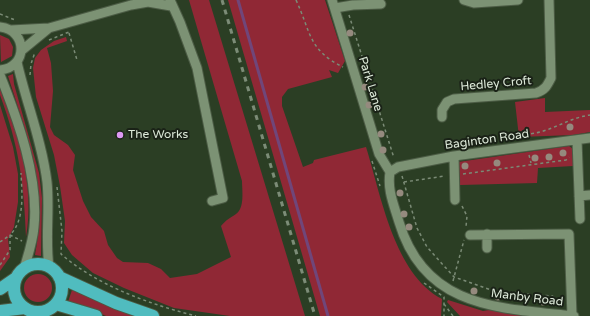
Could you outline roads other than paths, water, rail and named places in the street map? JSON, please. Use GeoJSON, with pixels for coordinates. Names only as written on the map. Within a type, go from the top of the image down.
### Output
{"type":"FeatureCollection","features":[{"type":"Feature","properties":{"kind":"highway"},"geometry":{"type":"LineString","coordinates":[[0,289],[20,273],[39,264],[49,267],[59,277],[116,303],[153,316]]}},
{"type":"Feature","properties":{"kind":"highway"},"geometry":{"type":"LineString","coordinates":[[20,273],[14,284],[16,298],[25,308]]}},
{"type":"Feature","properties":{"kind":"highway"},"geometry":{"type":"LineString","coordinates":[[0,311],[25,308],[38,312],[44,311],[56,304],[62,291],[59,277]]}},
{"type":"Feature","properties":{"kind":"highway"},"geometry":{"type":"LineString","coordinates":[[56,304],[96,316]]}},
{"type":"Feature","properties":{"kind":"street"},"geometry":{"type":"LineString","coordinates":[[464,0],[474,3],[518,0]]}},
{"type":"Feature","properties":{"kind":"street","name":"Hedley Croft"},"geometry":{"type":"LineString","coordinates":[[442,117],[442,110],[446,102],[454,99],[536,93],[548,85],[551,78],[549,0]]}},
{"type":"Feature","properties":{"kind":"street"},"geometry":{"type":"LineString","coordinates":[[4,27],[68,29],[131,5],[148,2],[170,3],[180,22],[197,68],[223,198],[212,201]]}},
{"type":"Feature","properties":{"kind":"street"},"geometry":{"type":"LineString","coordinates":[[334,4],[346,6],[381,4]]}},
{"type":"Feature","properties":{"kind":"street","name":"Park Lane"},"geometry":{"type":"LineString","coordinates":[[334,4],[379,154],[390,172]]}},
{"type":"Feature","properties":{"kind":"street"},"geometry":{"type":"LineString","coordinates":[[4,27],[19,39],[22,51]]}},
{"type":"Feature","properties":{"kind":"street"},"geometry":{"type":"LineString","coordinates":[[0,70],[12,67],[17,62],[22,51],[48,28]]}},
{"type":"Feature","properties":{"kind":"street"},"geometry":{"type":"LineString","coordinates":[[17,62],[47,181],[48,213],[46,251],[49,267]]}},
{"type":"Feature","properties":{"kind":"street"},"geometry":{"type":"LineString","coordinates":[[0,75],[13,107],[33,180],[34,228],[20,273]]}},
{"type":"Feature","properties":{"kind":"street","name":"Baginton Road"},"geometry":{"type":"LineString","coordinates":[[390,172],[398,167],[454,156],[590,138]]}},
{"type":"Feature","properties":{"kind":"street"},"geometry":{"type":"LineString","coordinates":[[577,140],[580,219]]}},
{"type":"Feature","properties":{"kind":"street"},"geometry":{"type":"LineString","coordinates":[[454,156],[455,200]]}},
{"type":"Feature","properties":{"kind":"street","name":"Manby Road"},"geometry":{"type":"LineString","coordinates":[[390,172],[388,184],[401,229],[410,249],[422,266],[448,290],[480,304],[497,308],[572,313]]}},
{"type":"Feature","properties":{"kind":"street"},"geometry":{"type":"LineString","coordinates":[[579,196],[590,196]]}},
{"type":"Feature","properties":{"kind":"street"},"geometry":{"type":"LineString","coordinates":[[487,234],[487,248]]}},
{"type":"Feature","properties":{"kind":"street"},"geometry":{"type":"LineString","coordinates":[[470,235],[569,234],[572,313]]}},
{"type":"Feature","properties":{"kind":"waterway"},"geometry":{"type":"LineString","coordinates":[[238,0],[328,316]]}},
{"type":"Feature","properties":{"kind":"railway"},"geometry":{"type":"LineString","coordinates":[[222,0],[315,316]]}},
{"type":"Feature","properties":{"kind":"place","name":"The Works"},"geometry":{"type":"Point","coordinates":[120,135]}}]}
